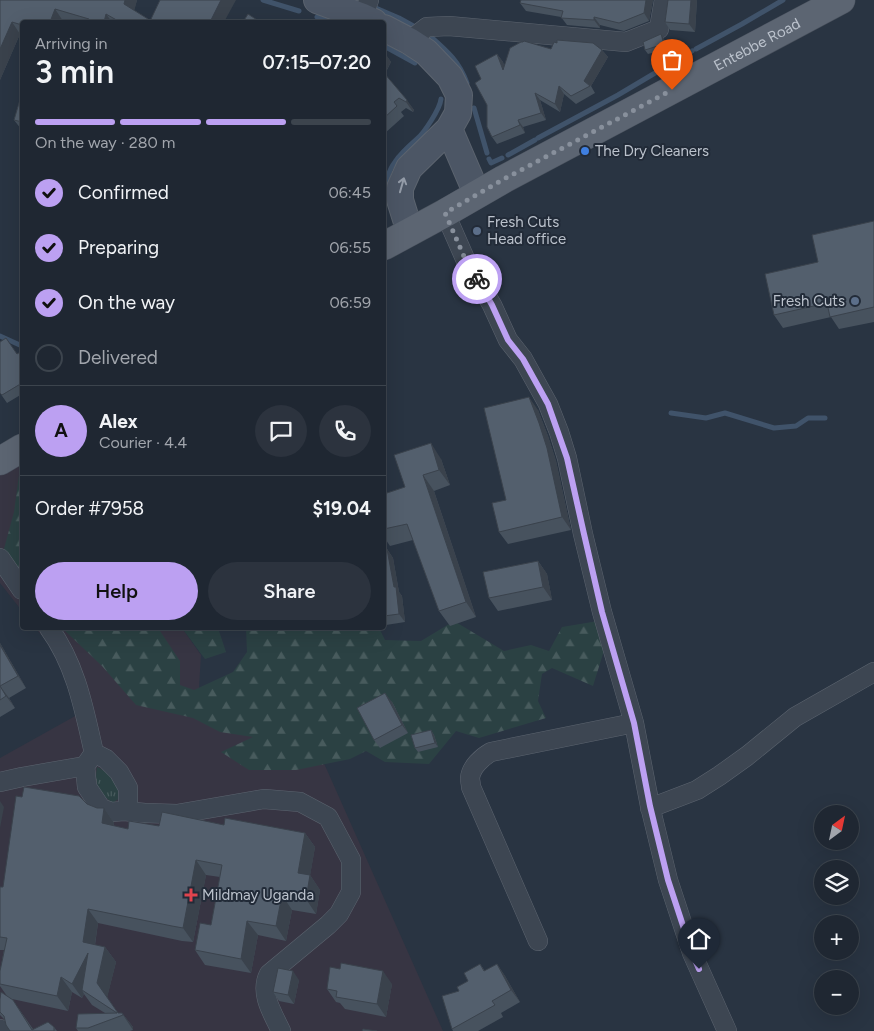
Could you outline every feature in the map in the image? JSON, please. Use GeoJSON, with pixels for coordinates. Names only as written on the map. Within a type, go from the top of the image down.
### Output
{"type":"FeatureCollection","features":[{"type":"Feature","properties":{"kind":"main road"},"geometry":{"type":"LineString","coordinates":[[317,0],[373,17]]}},
{"type":"Feature","properties":{"kind":"main road","name":"Entebbe Road"},"geometry":{"type":"LineString","coordinates":[[386,245],[477,194],[841,0]]}},
{"type":"Feature","properties":{"kind":"main road"},"geometry":{"type":"LineString","coordinates":[[386,26],[426,52],[440,65],[450,77],[459,94],[458,114],[444,134],[409,168],[400,188],[400,200],[410,232]]}},
{"type":"Feature","properties":{"kind":"main road"},"geometry":{"type":"LineString","coordinates":[[444,134],[477,194]]}},
{"type":"Feature","properties":{"kind":"main road"},"geometry":{"type":"LineString","coordinates":[[0,461],[20,449]]}},
{"type":"Feature","properties":{"kind":"street"},"geometry":{"type":"LineString","coordinates":[[409,41],[428,27],[448,26],[626,42],[659,28],[664,0]]}},
{"type":"Feature","properties":{"kind":"street"},"geometry":{"type":"LineString","coordinates":[[445,213],[466,261],[492,305],[508,340],[523,359],[548,404],[559,432],[567,458],[602,612],[634,723],[650,808],[668,880],[692,953],[727,1031]]}},
{"type":"Feature","properties":{"kind":"street"},"geometry":{"type":"LineString","coordinates":[[0,558],[20,587]]}},
{"type":"Feature","properties":{"kind":"street"},"geometry":{"type":"LineString","coordinates":[[51,630],[71,666],[80,689],[90,760],[87,788],[100,808],[111,812],[177,814],[264,799],[300,802],[328,818],[351,860],[351,892],[334,920],[269,974],[266,981],[268,1001],[281,1031]]}},
{"type":"Feature","properties":{"kind":"street"},"geometry":{"type":"LineString","coordinates":[[650,808],[697,790],[747,756],[795,717],[874,672]]}},
{"type":"Feature","properties":{"kind":"street"},"geometry":{"type":"LineString","coordinates":[[538,941],[471,787],[470,778],[472,771],[482,758],[491,752],[634,723]]}},
{"type":"Feature","properties":{"kind":"street"},"geometry":{"type":"LineString","coordinates":[[0,782],[90,760],[106,759],[119,772],[128,788],[128,804],[124,811]]}},
{"type":"Feature","properties":{"kind":"shaded area"},"geometry":{"type":"Polygon","coordinates":[[[20,463],[20,608],[0,583],[0,474],[20,463]]]}},
{"type":"Feature","properties":{"kind":"shaded area","name":"Mildmay Uganda"},"geometry":{"type":"Polygon","coordinates":[[[37,630],[183,630],[201,655],[199,688],[282,673],[443,1031],[7,1031],[0,1019],[0,758],[77,715],[64,672],[46,640],[37,630]]]}},
{"type":"Feature","properties":{"kind":"green space"},"geometry":{"type":"Polygon","coordinates":[[[20,475],[20,578],[2,556],[14,512],[20,475]]]}},
{"type":"Feature","properties":{"kind":"green space"},"geometry":{"type":"Polygon","coordinates":[[[454,621],[504,651],[531,645],[549,651],[562,627],[598,621],[607,641],[593,686],[552,668],[542,674],[538,701],[546,718],[479,738],[456,731],[429,764],[385,762],[366,751],[350,759],[296,770],[249,770],[221,752],[253,737],[220,732],[193,718],[136,705],[102,666],[64,630],[159,630],[180,661],[180,685],[194,690],[233,672],[247,652],[246,630],[380,630],[385,640],[421,641],[454,621]]]}},
{"type":"Feature","properties":{"kind":"green space"},"geometry":{"type":"Polygon","coordinates":[[[183,630],[219,630],[226,652],[205,659],[183,630]]]}},
{"type":"Feature","properties":{"kind":"green space"},"geometry":{"type":"Polygon","coordinates":[[[97,767],[108,774],[120,791],[118,799],[113,803],[98,788],[96,778],[97,767]]]}},
{"type":"Feature","properties":{"kind":"building"},"geometry":{"type":"Polygon","coordinates":[[[0,0],[125,0],[124,4],[148,19],[116,20],[106,14],[104,20],[89,20],[55,9],[51,20],[20,20],[20,24],[12,22],[0,49],[0,0]]]}},
{"type":"Feature","properties":{"kind":"building"},"geometry":{"type":"Polygon","coordinates":[[[160,0],[221,0],[211,20],[151,19],[160,0]]]}},
{"type":"Feature","properties":{"kind":"building"},"geometry":{"type":"Polygon","coordinates":[[[521,0],[646,0],[644,13],[619,23],[594,17],[594,20],[561,18],[563,11],[520,3],[521,0]]]}},
{"type":"Feature","properties":{"kind":"building"},"geometry":{"type":"Polygon","coordinates":[[[668,0],[691,0],[689,24],[665,22],[668,0]]]}},
{"type":"Feature","properties":{"kind":"building"},"geometry":{"type":"Polygon","coordinates":[[[248,14],[257,20],[244,20],[248,14]]]}},
{"type":"Feature","properties":{"kind":"building"},"geometry":{"type":"Polygon","coordinates":[[[661,34],[664,44],[645,50],[643,42],[661,34]]]}},
{"type":"Feature","properties":{"kind":"building"},"geometry":{"type":"Polygon","coordinates":[[[557,40],[593,43],[602,50],[584,81],[590,86],[571,96],[559,86],[555,104],[535,93],[541,113],[518,120],[520,125],[492,137],[487,127],[487,105],[475,83],[481,79],[475,66],[497,54],[503,70],[510,48],[524,41],[551,49],[554,42],[557,43],[557,40]]]}},
{"type":"Feature","properties":{"kind":"building"},"geometry":{"type":"Polygon","coordinates":[[[386,75],[407,100],[406,102],[399,98],[394,102],[397,106],[386,116],[386,75]]]}},
{"type":"Feature","properties":{"kind":"building"},"geometry":{"type":"Polygon","coordinates":[[[20,100],[20,122],[14,120],[20,100]]]}},
{"type":"Feature","properties":{"kind":"building"},"geometry":{"type":"Polygon","coordinates":[[[874,221],[874,307],[830,317],[827,303],[774,315],[765,274],[818,262],[812,235],[874,221]]]}},
{"type":"Feature","properties":{"kind":"building"},"geometry":{"type":"Polygon","coordinates":[[[6,338],[17,354],[20,352],[20,384],[2,395],[0,393],[0,342],[6,338]]]}},
{"type":"Feature","properties":{"kind":"building"},"geometry":{"type":"Polygon","coordinates":[[[529,397],[547,448],[562,517],[499,532],[492,503],[506,500],[484,408],[529,397]]]}},
{"type":"Feature","properties":{"kind":"building"},"geometry":{"type":"Polygon","coordinates":[[[431,443],[439,470],[423,475],[466,602],[439,611],[407,524],[386,529],[386,493],[405,487],[394,455],[431,443]]]}},
{"type":"Feature","properties":{"kind":"building"},"geometry":{"type":"Polygon","coordinates":[[[386,549],[394,587],[396,587],[399,614],[386,616],[386,549]]]}},
{"type":"Feature","properties":{"kind":"building"},"geometry":{"type":"Polygon","coordinates":[[[538,561],[543,587],[489,598],[483,572],[538,561]]]}},
{"type":"Feature","properties":{"kind":"building"},"geometry":{"type":"Polygon","coordinates":[[[0,645],[18,676],[0,686],[0,645]]]}},
{"type":"Feature","properties":{"kind":"building"},"geometry":{"type":"Polygon","coordinates":[[[0,686],[6,696],[0,700],[0,686]]]}},
{"type":"Feature","properties":{"kind":"building"},"geometry":{"type":"Polygon","coordinates":[[[385,693],[402,725],[374,740],[357,708],[385,693]]]}},
{"type":"Feature","properties":{"kind":"building"},"geometry":{"type":"Polygon","coordinates":[[[431,730],[435,743],[415,748],[411,735],[431,730]]]}},
{"type":"Feature","properties":{"kind":"building"},"geometry":{"type":"Polygon","coordinates":[[[24,787],[79,796],[87,804],[97,808],[104,808],[102,823],[128,829],[129,821],[159,826],[162,812],[224,825],[225,818],[305,833],[298,873],[310,875],[306,899],[282,895],[276,926],[247,921],[241,959],[195,950],[200,923],[211,925],[222,865],[196,860],[183,928],[88,909],[83,942],[105,947],[97,983],[118,1013],[123,1015],[88,1028],[76,1028],[78,1014],[117,1013],[82,990],[88,953],[72,984],[61,977],[57,996],[0,984],[0,971],[7,938],[0,937],[0,887],[3,887],[16,796],[22,797],[24,787]]]}},
{"type":"Feature","properties":{"kind":"building"},"geometry":{"type":"Polygon","coordinates":[[[341,963],[383,971],[377,1004],[336,997],[337,991],[327,989],[330,967],[340,969],[341,963]]]}},
{"type":"Feature","properties":{"kind":"building"},"geometry":{"type":"Polygon","coordinates":[[[480,964],[484,971],[497,964],[511,990],[492,1001],[495,1005],[452,1029],[442,996],[459,991],[457,987],[468,981],[464,973],[480,964]]]}},
{"type":"Feature","properties":{"kind":"building"},"geometry":{"type":"Polygon","coordinates":[[[278,968],[293,971],[288,995],[273,992],[278,968]]]}},
{"type":"Feature","properties":{"kind":"building"},"geometry":{"type":"Polygon","coordinates":[[[1,992],[13,1000],[32,1030],[48,1022],[54,1027],[54,1031],[10,1031],[4,1016],[0,1012],[1,992]]]}},
{"type":"Feature","properties":{"kind":"waterway"},"geometry":{"type":"LineString","coordinates":[[263,0],[299,11]]}},
{"type":"Feature","properties":{"kind":"waterway"},"geometry":{"type":"LineString","coordinates":[[696,49],[783,0]]}},
{"type":"Feature","properties":{"kind":"waterway"},"geometry":{"type":"LineString","coordinates":[[371,6],[417,28]]}},
{"type":"Feature","properties":{"kind":"waterway"},"geometry":{"type":"LineString","coordinates":[[317,17],[325,20]]}},
{"type":"Feature","properties":{"kind":"waterway"},"geometry":{"type":"LineString","coordinates":[[430,36],[456,62],[467,83]]}},
{"type":"Feature","properties":{"kind":"waterway"},"geometry":{"type":"LineString","coordinates":[[386,47],[415,63]]}},
{"type":"Feature","properties":{"kind":"waterway"},"geometry":{"type":"LineString","coordinates":[[538,138],[618,95],[692,51]]}},
{"type":"Feature","properties":{"kind":"waterway"},"geometry":{"type":"LineString","coordinates":[[386,184],[392,166],[402,153],[424,132],[435,114],[441,99]]}},
{"type":"Feature","properties":{"kind":"waterway"},"geometry":{"type":"LineString","coordinates":[[474,108],[487,153]]}},
{"type":"Feature","properties":{"kind":"waterway"},"geometry":{"type":"LineString","coordinates":[[508,155],[535,140]]}},
{"type":"Feature","properties":{"kind":"waterway"},"geometry":{"type":"LineString","coordinates":[[489,159],[491,163],[502,158]]}},
{"type":"Feature","properties":{"kind":"waterway"},"geometry":{"type":"LineString","coordinates":[[0,336],[20,345]]}},
{"type":"Feature","properties":{"kind":"waterway"},"geometry":{"type":"LineString","coordinates":[[671,413],[706,418],[725,413],[774,428],[796,426],[808,418],[825,418]]}},
{"type":"Feature","properties":{"kind":"way so far"},"geometry":{"type":"LineString","coordinates":[[477,279],[466,261],[445,213],[504,179],[672,90]]}},
{"type":"Feature","properties":{"kind":"place","name":"The Dry Cleaners"},"geometry":{"type":"Point","coordinates":[585,151]}},
{"type":"Feature","properties":{"kind":"place","name":"Fresh Cuts Head office"},"geometry":{"type":"Point","coordinates":[477,231]}},
{"type":"Feature","properties":{"kind":"place","name":"Fresh Cuts"},"geometry":{"type":"Point","coordinates":[855,301]}},
{"type":"Feature","properties":{"kind":"place","name":"Mildmay Uganda"},"geometry":{"type":"Point","coordinates":[191,895]}},
{"type":"Feature","properties":{"kind":"route"},"geometry":{"type":"LineString","coordinates":[[477,279],[492,305],[508,340],[523,359],[548,404],[559,432],[567,458],[602,612],[634,723],[650,806],[668,880],[699,969]]}}]}
